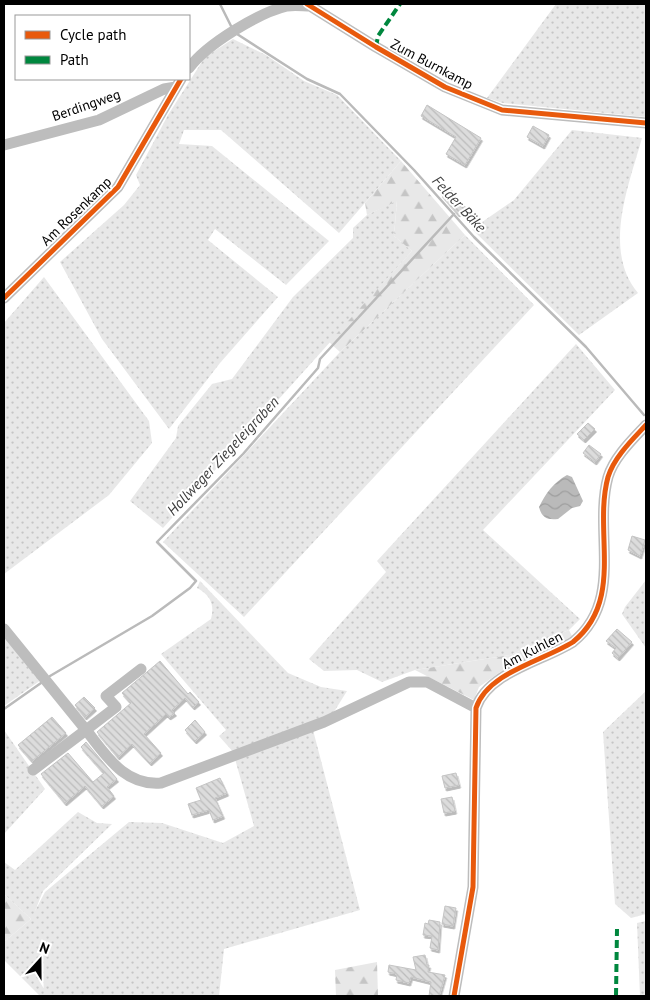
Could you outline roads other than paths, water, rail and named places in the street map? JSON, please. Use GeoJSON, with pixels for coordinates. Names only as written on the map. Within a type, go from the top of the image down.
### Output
{"type":"FeatureCollection","features":[{"type":"Feature","properties":{"kind":"street"},"geometry":{"type":"LineString","coordinates":[[190,67],[204,51],[223,37],[281,7],[309,5]]}},
{"type":"Feature","properties":{"kind":"street","name":"Zum Burnkamp"},"geometry":{"type":"LineString","coordinates":[[309,5],[445,87],[502,110],[646,124]]}},
{"type":"Feature","properties":{"kind":"street","name":"Berdingweg"},"geometry":{"type":"LineString","coordinates":[[4,145],[99,120],[179,83]]}},
{"type":"Feature","properties":{"kind":"street","name":"Am Rosenkamp"},"geometry":{"type":"LineString","coordinates":[[4,298],[118,187],[179,83]]}},
{"type":"Feature","properties":{"kind":"street","name":"Am Kuhlen"},"geometry":{"type":"LineString","coordinates":[[476,708],[480,698],[495,682],[563,648],[582,634],[591,621],[601,597],[605,578],[604,512],[608,476],[626,446],[646,425]]}},
{"type":"Feature","properties":{"kind":"street"},"geometry":{"type":"LineString","coordinates":[[4,629],[120,771],[142,782],[151,784],[161,783],[324,722],[409,682],[427,682],[476,708],[473,887],[454,996]]}},
{"type":"Feature","properties":{"kind":"street"},"geometry":{"type":"LineString","coordinates":[[33,770],[116,707],[106,696],[141,669]]}},
{"type":"Feature","properties":{"kind":"water"},"geometry":{"type":"Polygon","coordinates":[[[567,475],[572,477],[583,501],[580,506],[572,508],[558,519],[546,517],[542,514],[539,507],[544,497],[558,481],[567,475]]]}},
{"type":"Feature","properties":{"kind":"waterway","name":"Felder Bäke"},"geometry":{"type":"LineString","coordinates":[[220,4],[231,26]]}},
{"type":"Feature","properties":{"kind":"waterway","name":"Felder Bäke"},"geometry":{"type":"LineString","coordinates":[[237,34],[307,79],[340,94],[414,170],[474,237],[586,347],[644,415]]}},
{"type":"Feature","properties":{"kind":"waterway","name":"Hollweger Ziegeleigraben"},"geometry":{"type":"LineString","coordinates":[[50,676],[152,616],[190,588],[196,581],[157,542],[243,454],[318,368],[320,359],[454,214]]}},
{"type":"Feature","properties":{"kind":"waterway","name":"Hollweger Ziegeleigraben"},"geometry":{"type":"LineString","coordinates":[[4,709],[41,683]]}}]}
